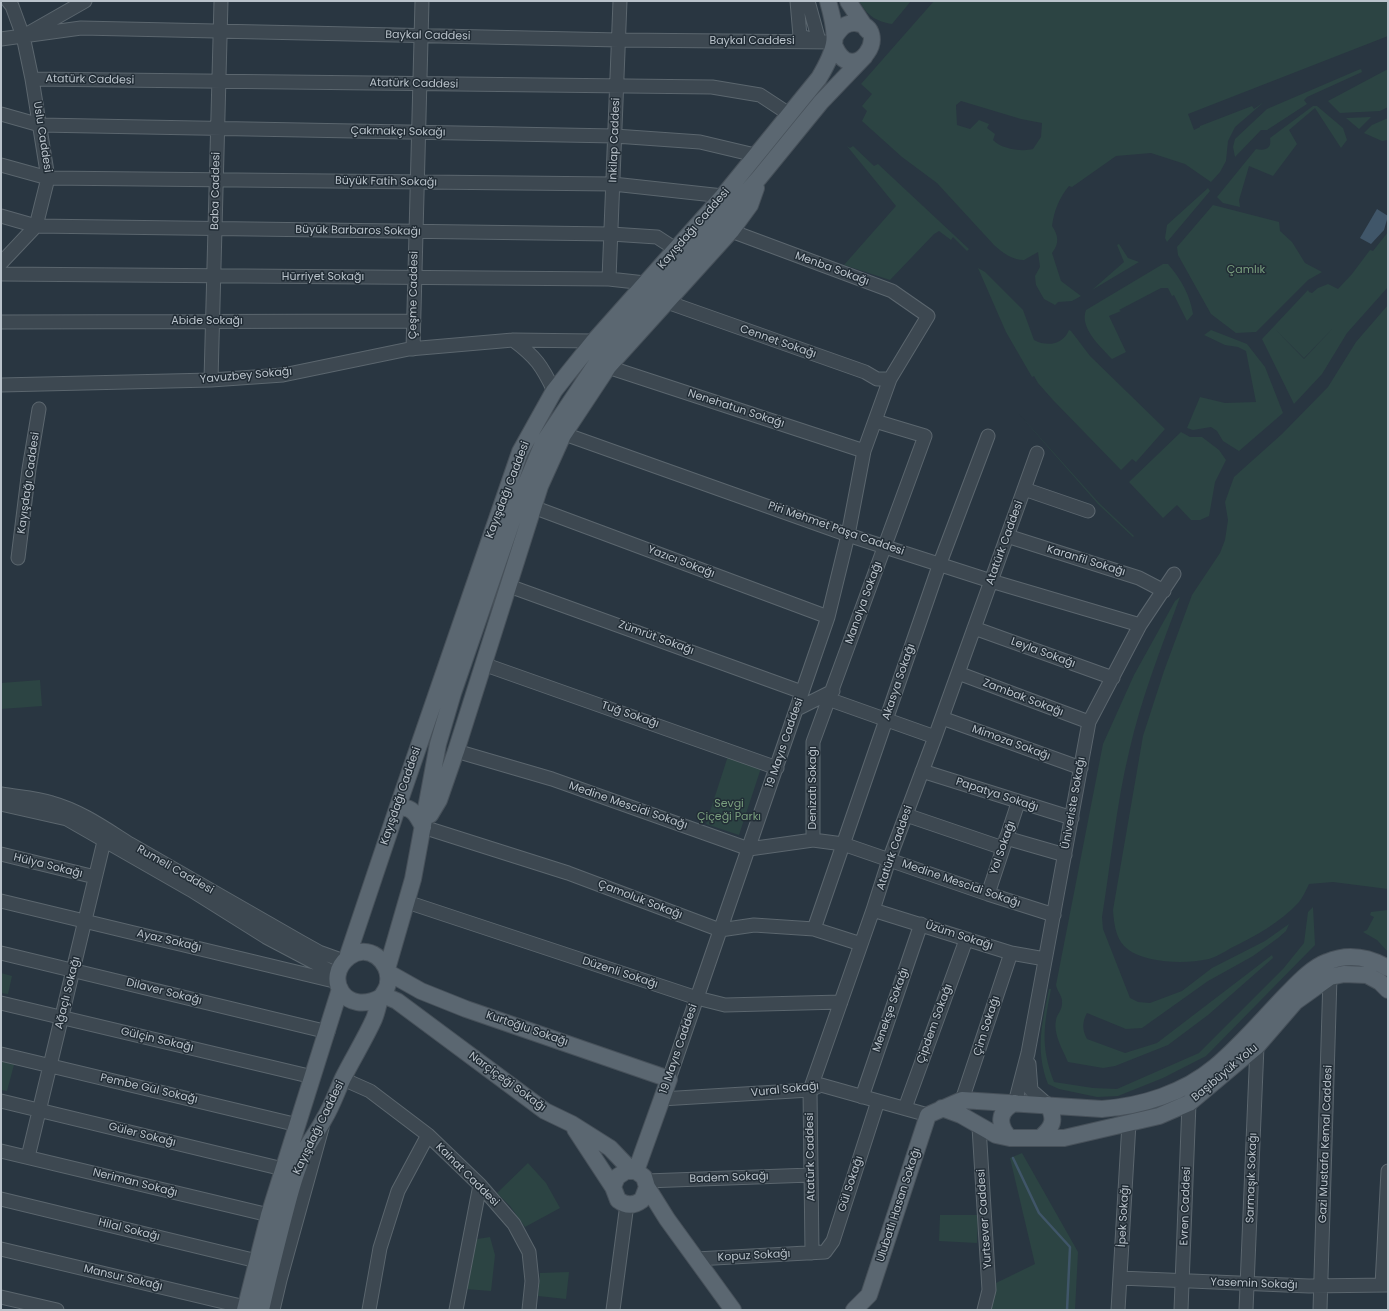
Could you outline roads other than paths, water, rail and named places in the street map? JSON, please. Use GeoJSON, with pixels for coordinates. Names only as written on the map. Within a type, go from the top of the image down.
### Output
{"type":"FeatureCollection","features":[{"type":"Feature","properties":{"kind":"main road"},"geometry":{"type":"LineString","coordinates":[[828,1],[831,41],[841,56],[850,61],[860,59],[865,56],[869,52],[872,41],[868,31],[848,1]]}},
{"type":"Feature","properties":{"kind":"main road"},"geometry":{"type":"LineString","coordinates":[[831,41],[841,27],[852,23],[863,26],[868,31]]}},
{"type":"Feature","properties":{"kind":"main road","name":"Kayışdağı Caddesi"},"geometry":{"type":"LineString","coordinates":[[245,1309],[269,1215],[328,1032],[341,973],[520,452],[554,391],[594,341],[645,283],[677,250],[723,196],[819,78],[831,58],[831,41]]}},
{"type":"Feature","properties":{"kind":"main road","name":"Kayışdağı Caddesi"},"geometry":{"type":"LineString","coordinates":[[604,362],[821,102],[865,56]]}},
{"type":"Feature","properties":{"kind":"main road"},"geometry":{"type":"LineString","coordinates":[[397,809],[403,806],[409,808],[414,812],[423,827],[439,800],[558,432],[604,362],[667,302],[731,231],[750,205],[759,178]]}},
{"type":"Feature","properties":{"kind":"main road","name":"Kayışdağı Caddesi"},"geometry":{"type":"LineString","coordinates":[[261,1310],[268,1274],[297,1170],[307,1148],[325,1119],[343,1079],[374,1018],[388,984],[388,971],[407,902],[423,827],[438,744],[453,693],[520,498],[543,443],[558,432]]}},
{"type":"Feature","properties":{"kind":"main road"},"geometry":{"type":"LineString","coordinates":[[382,996],[368,1004],[360,1004],[352,1001],[341,973],[356,953],[371,953],[384,962],[388,971]]}},
{"type":"Feature","properties":{"kind":"main road","name":"Başıbüyük Yolu"},"geometry":{"type":"LineString","coordinates":[[1015,1103],[1102,1109],[1115,1108],[1167,1095],[1197,1080],[1215,1067],[1299,982],[1325,962],[1339,958],[1362,958],[1369,959],[1388,968]]}},
{"type":"Feature","properties":{"kind":"main road"},"geometry":{"type":"LineString","coordinates":[[1357,974],[1362,958]]}},
{"type":"Feature","properties":{"kind":"main road","name":"Kurtoğlu Sokağı"},"geometry":{"type":"LineString","coordinates":[[388,971],[421,991],[669,1079]]}},
{"type":"Feature","properties":{"kind":"main road","name":"Başıbüyük Yolu"},"geometry":{"type":"LineString","coordinates":[[1010,1138],[1064,1138],[1159,1116],[1189,1103],[1257,1046],[1295,1002],[1330,978],[1344,974],[1367,975],[1380,982],[1388,990]]}},
{"type":"Feature","properties":{"kind":"main road","name":"Narçiçeği Sokağı"},"geometry":{"type":"LineString","coordinates":[[382,996],[397,1001],[545,1111],[572,1124],[610,1148],[640,1177]]}},
{"type":"Feature","properties":{"kind":"main road","name":"19 Mayıs Caddesi"},"geometry":{"type":"LineString","coordinates":[[640,1177],[669,1079]]}},
{"type":"Feature","properties":{"kind":"main road"},"geometry":{"type":"LineString","coordinates":[[935,1112],[962,1100],[1015,1103]]}},
{"type":"Feature","properties":{"kind":"main road"},"geometry":{"type":"LineString","coordinates":[[1010,1138],[1002,1128],[1001,1117],[1005,1109],[1015,1103]]}},
{"type":"Feature","properties":{"kind":"main road"},"geometry":{"type":"LineString","coordinates":[[1040,1138],[1052,1126],[1052,1113],[1048,1105]]}},
{"type":"Feature","properties":{"kind":"main road","name":"Vural Sokağı"},"geometry":{"type":"LineString","coordinates":[[935,1112],[961,1115],[979,1127],[996,1135],[1010,1138]]}},
{"type":"Feature","properties":{"kind":"main road","name":"Ulubatlı Hasan Sokağı"},"geometry":{"type":"LineString","coordinates":[[867,1302],[935,1112]]}},
{"type":"Feature","properties":{"kind":"main road"},"geometry":{"type":"LineString","coordinates":[[572,1124],[613,1187],[618,1200],[632,1203],[667,1219]]}},
{"type":"Feature","properties":{"kind":"main road"},"geometry":{"type":"LineString","coordinates":[[613,1187],[617,1177],[621,1173],[640,1177],[667,1219],[733,1310]]}},
{"type":"Feature","properties":{"kind":"main road"},"geometry":{"type":"LineString","coordinates":[[632,1203],[645,1196],[640,1177]]}},
{"type":"Feature","properties":{"kind":"main road"},"geometry":{"type":"LineString","coordinates":[[854,1310],[867,1302]]}},
{"type":"Feature","properties":{"kind":"street"},"geometry":{"type":"LineString","coordinates":[[23,36],[85,1]]}},
{"type":"Feature","properties":{"kind":"street","name":"Baba Caddesi"},"geometry":{"type":"LineString","coordinates":[[211,380],[221,1]]}},
{"type":"Feature","properties":{"kind":"street","name":"Çeşme Caddesi"},"geometry":{"type":"LineString","coordinates":[[413,349],[422,1]]}},
{"type":"Feature","properties":{"kind":"street","name":"Inkilap Caddesi"},"geometry":{"type":"LineString","coordinates":[[609,279],[620,1]]}},
{"type":"Feature","properties":{"kind":"street"},"geometry":{"type":"LineString","coordinates":[[797,1],[800,36],[831,41]]}},
{"type":"Feature","properties":{"kind":"street"},"geometry":{"type":"LineString","coordinates":[[808,1],[831,41]]}},
{"type":"Feature","properties":{"kind":"street","name":"Uslu Caddesi"},"geometry":{"type":"LineString","coordinates":[[1,263],[36,226],[48,178],[32,79],[23,36],[10,4]]}},
{"type":"Feature","properties":{"kind":"street","name":"Baykal Caddesi"},"geometry":{"type":"LineString","coordinates":[[1,39],[81,28],[618,40],[831,41]]}},
{"type":"Feature","properties":{"kind":"street","name":"Atatürk Caddesi"},"geometry":{"type":"LineString","coordinates":[[32,79],[712,87],[760,95],[789,114]]}},
{"type":"Feature","properties":{"kind":"street","name":"Çakmakçı Sokağı"},"geometry":{"type":"LineString","coordinates":[[1,114],[40,125],[615,136],[700,142],[754,156]]}},
{"type":"Feature","properties":{"kind":"street"},"geometry":{"type":"LineString","coordinates":[[1,165],[48,178]]}},
{"type":"Feature","properties":{"kind":"street","name":"Büyük Fatih Sokağı"},"geometry":{"type":"LineString","coordinates":[[48,178],[613,184],[723,196]]}},
{"type":"Feature","properties":{"kind":"street","name":"Büyük Barbaros Sokağı"},"geometry":{"type":"LineString","coordinates":[[1,216],[36,226],[611,234],[657,237],[677,250]]}},
{"type":"Feature","properties":{"kind":"street","name":"Menba Sokağı"},"geometry":{"type":"LineString","coordinates":[[731,231],[892,291],[928,316]]}},
{"type":"Feature","properties":{"kind":"street","name":"Hürriyet Sokağı"},"geometry":{"type":"LineString","coordinates":[[1,274],[609,279],[645,283]]}},
{"type":"Feature","properties":{"kind":"street","name":"Cennet Sokağı"},"geometry":{"type":"LineString","coordinates":[[667,302],[865,372],[877,379],[890,379]]}},
{"type":"Feature","properties":{"kind":"street","name":"19 Mayıs Caddesi"},"geometry":{"type":"LineString","coordinates":[[669,1079],[798,709],[802,692],[828,617],[848,534],[864,451],[890,379],[928,316]]}},
{"type":"Feature","properties":{"kind":"street","name":"Abide Sokağı"},"geometry":{"type":"LineString","coordinates":[[1,322],[414,321]]}},
{"type":"Feature","properties":{"kind":"street"},"geometry":{"type":"LineString","coordinates":[[513,340],[529,352],[543,367],[554,391]]}},
{"type":"Feature","properties":{"kind":"street","name":"Yavuzbey Sokağı"},"geometry":{"type":"LineString","coordinates":[[1,385],[211,380],[283,375],[413,349],[513,340],[594,341]]}},
{"type":"Feature","properties":{"kind":"street","name":"Nenehatun Sokağı"},"geometry":{"type":"LineString","coordinates":[[604,362],[864,451]]}},
{"type":"Feature","properties":{"kind":"street","name":"Kayışdağı Caddesi"},"geometry":{"type":"LineString","coordinates":[[18,558],[29,469],[40,409]]}},
{"type":"Feature","properties":{"kind":"street","name":"Piri Mehmet Paşa Caddesi"},"geometry":{"type":"LineString","coordinates":[[538,420],[558,432],[848,534],[991,581],[1140,625]]}},
{"type":"Feature","properties":{"kind":"street","name":"Manolya Sokağı"},"geometry":{"type":"LineString","coordinates":[[830,695],[924,436],[875,421]]}},
{"type":"Feature","properties":{"kind":"street","name":"Akasya Sokağı"},"geometry":{"type":"LineString","coordinates":[[814,929],[940,564],[988,436]]}},
{"type":"Feature","properties":{"kind":"street","name":"Atatürk Caddesi"},"geometry":{"type":"LineString","coordinates":[[812,1253],[810,1090],[889,860],[942,718],[1037,453]]}},
{"type":"Feature","properties":{"kind":"street"},"geometry":{"type":"LineString","coordinates":[[1024,489],[1088,511]]}},
{"type":"Feature","properties":{"kind":"street","name":"Yazıcı Sokağı"},"geometry":{"type":"LineString","coordinates":[[534,506],[828,617]]}},
{"type":"Feature","properties":{"kind":"street","name":"Karanfil Sokağı"},"geometry":{"type":"LineString","coordinates":[[1007,536],[1139,578],[1164,591]]}},
{"type":"Feature","properties":{"kind":"street","name":"Üniveriste Sokağı"},"geometry":{"type":"LineString","coordinates":[[1028,1053],[1089,722],[1140,625],[1174,574]]}},
{"type":"Feature","properties":{"kind":"street","name":"Zümrüt Sokağı"},"geometry":{"type":"LineString","coordinates":[[509,586],[802,692]]}},
{"type":"Feature","properties":{"kind":"street","name":"Leyla Sokağı"},"geometry":{"type":"LineString","coordinates":[[974,628],[1113,678]]}},
{"type":"Feature","properties":{"kind":"street","name":"Tuğ Sokağı"},"geometry":{"type":"LineString","coordinates":[[483,664],[777,768]]}},
{"type":"Feature","properties":{"kind":"street","name":"Zambak Sokağı"},"geometry":{"type":"LineString","coordinates":[[958,673],[1089,722]]}},
{"type":"Feature","properties":{"kind":"street"},"geometry":{"type":"LineString","coordinates":[[798,709],[830,695],[886,719],[935,737]]}},
{"type":"Feature","properties":{"kind":"street","name":"Denizatı Sokağı"},"geometry":{"type":"LineString","coordinates":[[813,840],[813,742],[830,695]]}},
{"type":"Feature","properties":{"kind":"street","name":"Mimoza Sokağı"},"geometry":{"type":"LineString","coordinates":[[942,718],[1081,768]]}},
{"type":"Feature","properties":{"kind":"street","name":"Medine Mescidi Sokağı"},"geometry":{"type":"LineString","coordinates":[[456,751],[552,779],[749,849],[813,840],[843,844],[1054,915]]}},
{"type":"Feature","properties":{"kind":"street","name":"Papatya Sokağı"},"geometry":{"type":"LineString","coordinates":[[922,771],[1018,803],[1072,818]]}},
{"type":"Feature","properties":{"kind":"street","name":"Rumeli Caddesi"},"geometry":{"type":"LineString","coordinates":[[1,794],[60,806],[106,836],[319,952],[341,973]]}},
{"type":"Feature","properties":{"kind":"street","name":"Yol Sokağı"},"geometry":{"type":"LineString","coordinates":[[988,894],[1018,803]]}},
{"type":"Feature","properties":{"kind":"street","name":"Rumeli Caddesi"},"geometry":{"type":"LineString","coordinates":[[1,804],[67,819],[106,836]]}},
{"type":"Feature","properties":{"kind":"street"},"geometry":{"type":"LineString","coordinates":[[906,815],[1005,843],[1065,855]]}},
{"type":"Feature","properties":{"kind":"street","name":"Çamoluk Sokağı"},"geometry":{"type":"LineString","coordinates":[[423,827],[568,873],[720,930],[754,925],[814,929],[861,944]]}},
{"type":"Feature","properties":{"kind":"street","name":"Ağaçlı Sokağı"},"geometry":{"type":"LineString","coordinates":[[28,1157],[106,836]]}},
{"type":"Feature","properties":{"kind":"street","name":"Hülya Sokağı"},"geometry":{"type":"LineString","coordinates":[[1,854],[95,877]]}},
{"type":"Feature","properties":{"kind":"street","name":"Ayaz Sokağı"},"geometry":{"type":"LineString","coordinates":[[1,901],[85,921],[341,973]]}},
{"type":"Feature","properties":{"kind":"street","name":"Düzenli Sokağı"},"geometry":{"type":"LineString","coordinates":[[407,902],[697,998],[726,1005],[841,1002]]}},
{"type":"Feature","properties":{"kind":"street","name":"Üzüm Sokağı"},"geometry":{"type":"LineString","coordinates":[[873,910],[1011,953],[1045,959]]}},
{"type":"Feature","properties":{"kind":"street","name":"Menekşe Sokağı"},"geometry":{"type":"LineString","coordinates":[[862,1097],[921,924]]}},
{"type":"Feature","properties":{"kind":"street","name":"Çipdem Sokağı"},"geometry":{"type":"LineString","coordinates":[[905,1108],[966,940]]}},
{"type":"Feature","properties":{"kind":"street","name":"Dilaver Sokağı"},"geometry":{"type":"LineString","coordinates":[[1,953],[328,1032]]}},
{"type":"Feature","properties":{"kind":"street","name":"Çim Sokağı"},"geometry":{"type":"LineString","coordinates":[[962,1100],[1011,953]]}},
{"type":"Feature","properties":{"kind":"street","name":"Gazi Mustafa Kemal Caddesi"},"geometry":{"type":"LineString","coordinates":[[1320,1310],[1322,1286],[1330,978]]}},
{"type":"Feature","properties":{"kind":"street","name":"Gülçin Sokağı"},"geometry":{"type":"LineString","coordinates":[[1,1002],[313,1078]]}},
{"type":"Feature","properties":{"kind":"street","name":"Sarmaşık Sokağı"},"geometry":{"type":"LineString","coordinates":[[1246,1310],[1257,1046]]}},
{"type":"Feature","properties":{"kind":"street"},"geometry":{"type":"LineString","coordinates":[[1028,1053],[1031,1090],[1048,1105]]}},
{"type":"Feature","properties":{"kind":"street"},"geometry":{"type":"LineString","coordinates":[[1015,1103],[1028,1053]]}},
{"type":"Feature","properties":{"kind":"street","name":"Pembe Gül Sokağı"},"geometry":{"type":"LineString","coordinates":[[1,1054],[298,1125]]}},
{"type":"Feature","properties":{"kind":"street","name":"Kainat Caddesi"},"geometry":{"type":"LineString","coordinates":[[343,1079],[370,1091],[428,1135],[480,1185],[514,1224],[529,1252],[532,1281],[529,1310]]}},
{"type":"Feature","properties":{"kind":"street","name":"Vural Sokağı"},"geometry":{"type":"LineString","coordinates":[[662,1099],[810,1090],[821,1085],[905,1108],[935,1112]]}},
{"type":"Feature","properties":{"kind":"street","name":"Güler Sokağı"},"geometry":{"type":"LineString","coordinates":[[1,1101],[283,1169]]}},
{"type":"Feature","properties":{"kind":"street","name":"Gül Sokağı"},"geometry":{"type":"LineString","coordinates":[[812,1253],[826,1252],[833,1241],[878,1101]]}},
{"type":"Feature","properties":{"kind":"street","name":"Evren Caddesi"},"geometry":{"type":"LineString","coordinates":[[1181,1310],[1189,1103]]}},
{"type":"Feature","properties":{"kind":"street"},"geometry":{"type":"LineString","coordinates":[[273,1310],[325,1119]]}},
{"type":"Feature","properties":{"kind":"street","name":"İpek Sokağı"},"geometry":{"type":"LineString","coordinates":[[1118,1310],[1129,1123]]}},
{"type":"Feature","properties":{"kind":"street","name":"Yurtsever Caddesi"},"geometry":{"type":"LineString","coordinates":[[979,1127],[989,1290],[984,1310]]}},
{"type":"Feature","properties":{"kind":"street"},"geometry":{"type":"LineString","coordinates":[[370,1310],[380,1248],[398,1191],[428,1135]]}},
{"type":"Feature","properties":{"kind":"street","name":"Neriman Sokağı"},"geometry":{"type":"LineString","coordinates":[[1,1151],[269,1215]]}},
{"type":"Feature","properties":{"kind":"street"},"geometry":{"type":"LineString","coordinates":[[1385,1285],[1388,1171]]}},
{"type":"Feature","properties":{"kind":"street","name":"Badem Sokağı"},"geometry":{"type":"LineString","coordinates":[[640,1177],[811,1175]]}},
{"type":"Feature","properties":{"kind":"street"},"geometry":{"type":"LineString","coordinates":[[456,1310],[480,1185]]}},
{"type":"Feature","properties":{"kind":"street","name":"Hilal Sokağı"},"geometry":{"type":"LineString","coordinates":[[1,1199],[257,1261]]}},
{"type":"Feature","properties":{"kind":"street"},"geometry":{"type":"LineString","coordinates":[[614,1310],[632,1203]]}},
{"type":"Feature","properties":{"kind":"street","name":"Mansur Sokağı"},"geometry":{"type":"LineString","coordinates":[[1,1249],[245,1309]]}},
{"type":"Feature","properties":{"kind":"street","name":"Kopuz Sokağı"},"geometry":{"type":"LineString","coordinates":[[696,1259],[812,1253]]}},
{"type":"Feature","properties":{"kind":"street","name":"Yasemin Sokağı"},"geometry":{"type":"LineString","coordinates":[[1120,1278],[1322,1286],[1385,1285]]}},
{"type":"Feature","properties":{"kind":"street"},"geometry":{"type":"LineString","coordinates":[[1,1297],[57,1310]]}},
{"type":"Feature","properties":{"kind":"water"},"geometry":{"type":"Polygon","coordinates":[[[1377,209],[1388,216],[1384,230],[1371,244],[1360,238],[1377,209]]]}},
{"type":"Feature","properties":{"kind":"waterway"},"geometry":{"type":"LineString","coordinates":[[1013,1158],[1039,1213],[1070,1247],[1067,1310]]}},
{"type":"Feature","properties":{"kind":"park label","name":"Çamlık"},"geometry":{"type":"Point","coordinates":[1246,270]}},
{"type":"Feature","properties":{"kind":"park label","name":"Sevgi Çiçeği Parkı"},"geometry":{"type":"Point","coordinates":[729,810]}}]}
